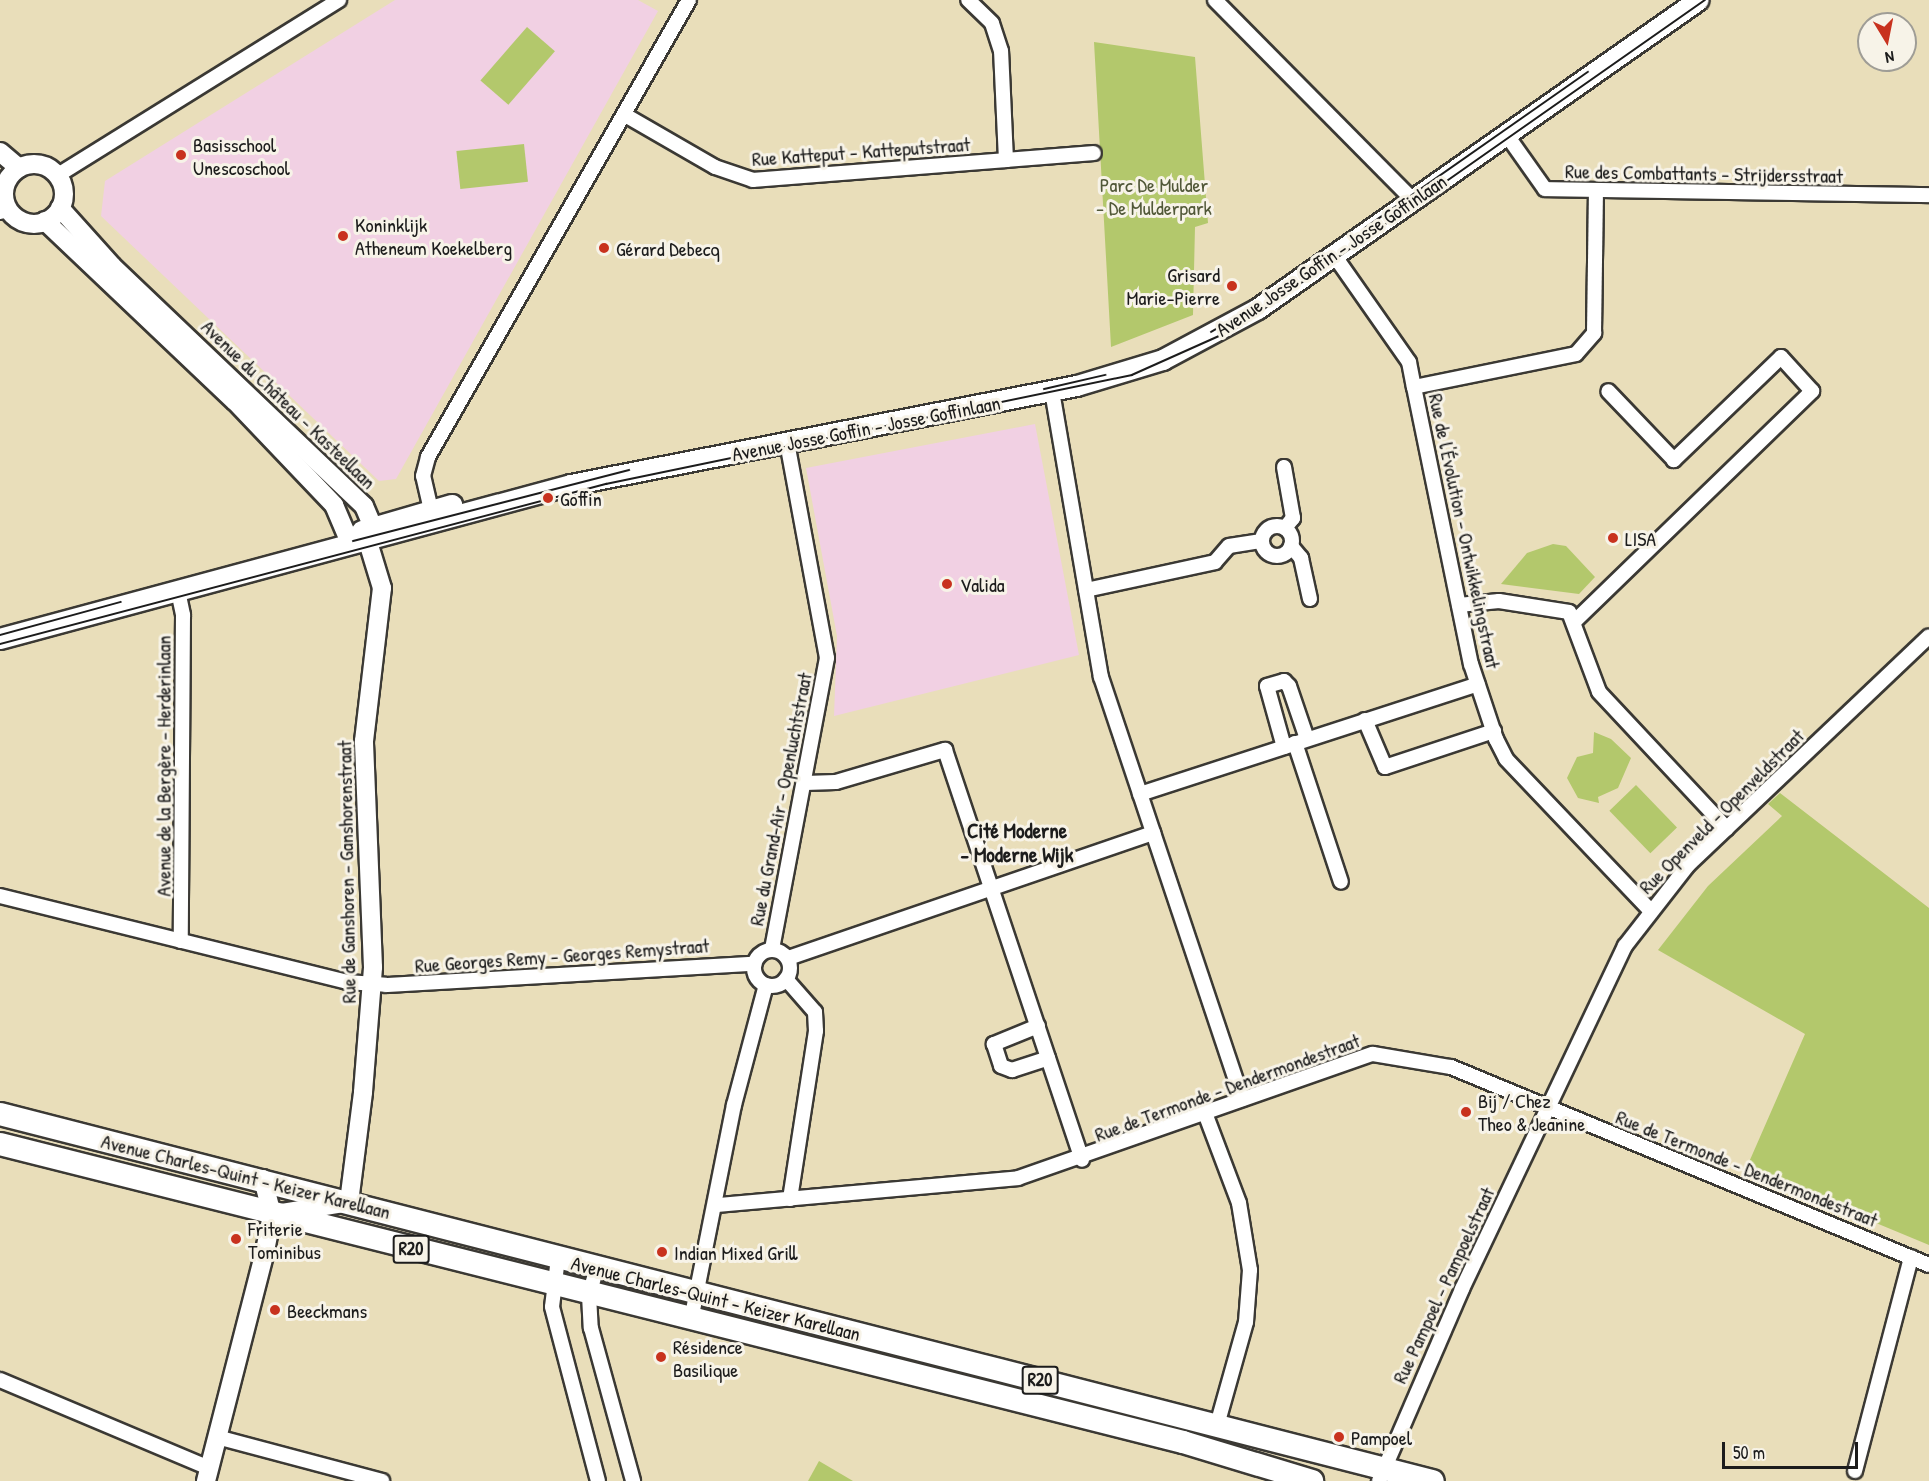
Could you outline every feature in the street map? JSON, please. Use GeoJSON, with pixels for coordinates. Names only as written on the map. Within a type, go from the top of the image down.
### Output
{"type":"FeatureCollection","features":[{"type":"Feature","properties":{"kind":"main road","name":"Avenue Josse Goffin - Josse Goffinlaan"},"geometry":{"type":"LineString","coordinates":[[371,535],[554,490],[639,472],[1052,391],[1133,371],[1185,351],[1242,319],[1700,0]]}},
{"type":"Feature","properties":{"kind":"main road","name":"Avenue Josse Goffin - Josse Goffinlaan"},"geometry":{"type":"LineString","coordinates":[[371,535],[431,510],[601,468],[639,472]]}},
{"type":"Feature","properties":{"kind":"main road"},"geometry":{"type":"LineString","coordinates":[[0,639],[178,591],[371,535]]}},
{"type":"Feature","properties":{"kind":"main road","name":"Avenue Charles-Quint - Keizer Karellaan"},"geometry":{"type":"LineString","coordinates":[[0,1114],[263,1179],[558,1258],[1217,1425],[1381,1475],[1433,1481]]}},
{"type":"Feature","properties":{"kind":"main road","name":"Avenue Charles-Quint - Keizer Karellaan"},"geometry":{"type":"LineString","coordinates":[[0,1144],[550,1286],[1183,1442],[1312,1481]]}},
{"type":"Feature","properties":{"kind":"street"},"geometry":{"type":"LineString","coordinates":[[58,175],[339,0]]}},
{"type":"Feature","properties":{"kind":"street"},"geometry":{"type":"LineString","coordinates":[[431,510],[423,476],[428,457],[689,0]]}},
{"type":"Feature","properties":{"kind":"street"},"geometry":{"type":"LineString","coordinates":[[968,0],[992,23],[1001,51],[1006,159]]}},
{"type":"Feature","properties":{"kind":"street"},"geometry":{"type":"LineString","coordinates":[[1215,0],[1413,200]]}},
{"type":"Feature","properties":{"kind":"street","name":"Rue Katteput - Katteputstraat"},"geometry":{"type":"LineString","coordinates":[[625,115],[715,167],[753,180],[1094,153]]}},
{"type":"Feature","properties":{"kind":"street","name":"Rue des Combattants - Strijdersstraat"},"geometry":{"type":"LineString","coordinates":[[1506,134],[1545,189],[1596,192],[1929,195]]}},
{"type":"Feature","properties":{"kind":"street"},"geometry":{"type":"LineString","coordinates":[[0,152],[19,168]]}},
{"type":"Feature","properties":{"kind":"street"},"geometry":{"type":"LineString","coordinates":[[44,165],[58,175],[64,188],[60,208],[45,221],[25,222],[5,211],[3,181],[19,168],[44,165]]}},
{"type":"Feature","properties":{"kind":"street"},"geometry":{"type":"LineString","coordinates":[[1414,387],[1576,354],[1587,346],[1595,321],[1596,192]]}},
{"type":"Feature","properties":{"kind":"street","name":"Avenue du Château - Kasteellaan"},"geometry":{"type":"LineString","coordinates":[[60,208],[112,266],[364,506],[371,535]]}},
{"type":"Feature","properties":{"kind":"street","name":"Avenue du Château - Kasteellaan"},"geometry":{"type":"LineString","coordinates":[[45,221],[251,418],[334,505],[342,543]]}},
{"type":"Feature","properties":{"kind":"street","name":"Rue de l'Évolution - Ontwikkelingstraat"},"geometry":{"type":"LineString","coordinates":[[1334,255],[1409,362],[1459,604],[1478,684],[1506,759],[1649,909]]}},
{"type":"Feature","properties":{"kind":"street"},"geometry":{"type":"LineString","coordinates":[[1576,620],[1812,391],[1781,357],[1674,460],[1608,391]]}},
{"type":"Feature","properties":{"kind":"street"},"geometry":{"type":"LineString","coordinates":[[1052,391],[1101,677],[1242,1099]]}},
{"type":"Feature","properties":{"kind":"street","name":"Rue du Grand-Air - Openluchtstraat"},"geometry":{"type":"LineString","coordinates":[[754,963],[772,949],[827,658],[787,443]]}},
{"type":"Feature","properties":{"kind":"street"},"geometry":{"type":"LineString","coordinates":[[1262,541],[1268,530],[1285,528],[1293,518],[1284,467]]}},
{"type":"Feature","properties":{"kind":"street"},"geometry":{"type":"LineString","coordinates":[[1285,528],[1291,546],[1301,558],[1310,600]]}},
{"type":"Feature","properties":{"kind":"street","name":"Rue de Ganshoren - Ganshorenstraat"},"geometry":{"type":"LineString","coordinates":[[348,1202],[372,984],[364,741],[382,588],[371,535]]}},
{"type":"Feature","properties":{"kind":"street"},"geometry":{"type":"LineString","coordinates":[[1086,590],[1215,562],[1229,546],[1262,541]]}},
{"type":"Feature","properties":{"kind":"street"},"geometry":{"type":"LineString","coordinates":[[1262,541],[1274,556],[1291,546]]}},
{"type":"Feature","properties":{"kind":"street","name":"Avenue de la Bergère - Herderinlaan"},"geometry":{"type":"LineString","coordinates":[[178,591],[183,615],[181,941]]}},
{"type":"Feature","properties":{"kind":"street"},"geometry":{"type":"LineString","coordinates":[[1459,604],[1557,607],[1576,620],[1599,692],[1727,829]]}},
{"type":"Feature","properties":{"kind":"street","name":"Rue Openveld - Openveldstraat"},"geometry":{"type":"LineString","coordinates":[[1547,1107],[1625,946],[1649,909],[1727,829],[1929,636]]}},
{"type":"Feature","properties":{"kind":"street"},"geometry":{"type":"LineString","coordinates":[[1140,794],[1478,684]]}},
{"type":"Feature","properties":{"kind":"street"},"geometry":{"type":"LineString","coordinates":[[1365,720],[1385,767],[1494,731]]}},
{"type":"Feature","properties":{"kind":"street"},"geometry":{"type":"LineString","coordinates":[[1295,743],[1341,882]]}},
{"type":"Feature","properties":{"kind":"street"},"geometry":{"type":"LineString","coordinates":[[805,783],[836,782],[945,750],[1082,1160]]}},
{"type":"Feature","properties":{"kind":"street"},"geometry":{"type":"LineString","coordinates":[[790,1199],[816,1031],[815,1012],[786,979],[788,958],[1153,833]]}},
{"type":"Feature","properties":{"kind":"street","name":"Rue Georges Remy - Georges Remystraat"},"geometry":{"type":"LineString","coordinates":[[0,896],[181,941],[372,984],[754,963]]}},
{"type":"Feature","properties":{"kind":"street","name":"Rue du Grand-Air - Openluchtstraat"},"geometry":{"type":"LineString","coordinates":[[772,949],[788,958]]}},
{"type":"Feature","properties":{"kind":"street"},"geometry":{"type":"LineString","coordinates":[[754,963],[757,978],[766,985]]}},
{"type":"Feature","properties":{"kind":"street"},"geometry":{"type":"LineString","coordinates":[[766,985],[786,979]]}},
{"type":"Feature","properties":{"kind":"street"},"geometry":{"type":"LineString","coordinates":[[691,1320],[718,1205],[734,1105],[766,985]]}},
{"type":"Feature","properties":{"kind":"street"},"geometry":{"type":"LineString","coordinates":[[1038,1026],[994,1044],[1001,1066],[1012,1070],[1048,1058]]}},
{"type":"Feature","properties":{"kind":"street","name":"Rue de Termonde - Dendermondestraat"},"geometry":{"type":"LineString","coordinates":[[718,1205],[1018,1178],[1082,1160],[1242,1099],[1373,1054],[1451,1067],[1929,1265]]}},
{"type":"Feature","properties":{"kind":"street","name":"Rue Pampoel - Pampoelstraat"},"geometry":{"type":"LineString","coordinates":[[1381,1475],[1547,1107]]}},
{"type":"Feature","properties":{"kind":"street"},"geometry":{"type":"LineString","coordinates":[[1204,1113],[1239,1203],[1250,1270],[1246,1322],[1217,1425]]}},
{"type":"Feature","properties":{"kind":"street"},"geometry":{"type":"LineString","coordinates":[[0,1380],[207,1475],[272,1215],[263,1179]]}},
{"type":"Feature","properties":{"kind":"street"},"geometry":{"type":"LineString","coordinates":[[272,1215],[348,1202]]}},
{"type":"Feature","properties":{"kind":"street"},"geometry":{"type":"LineString","coordinates":[[1855,1471],[1911,1257]]}},
{"type":"Feature","properties":{"kind":"street"},"geometry":{"type":"LineString","coordinates":[[558,1258],[550,1286],[598,1481]]}},
{"type":"Feature","properties":{"kind":"street"},"geometry":{"type":"LineString","coordinates":[[597,1268],[589,1295],[591,1328],[630,1480]]}},
{"type":"Feature","properties":{"kind":"street"},"geometry":{"type":"LineString","coordinates":[[217,1437],[382,1481]]}},
{"type":"Feature","properties":{"kind":"shaded area","name":"Koninklijk Atheneum Koekelberg"},"geometry":{"type":"Polygon","coordinates":[[[395,0],[638,0],[658,11],[396,479],[379,481],[101,216],[105,181],[395,0]]]}},
{"type":"Feature","properties":{"kind":"shaded area","name":"Valida"},"geometry":{"type":"Polygon","coordinates":[[[1035,424],[1079,655],[834,716],[837,636],[806,468],[1035,424]]]}},
{"type":"Feature","properties":{"kind":"green space"},"geometry":{"type":"Polygon","coordinates":[[[527,27],[555,51],[508,105],[480,81],[527,27]]]}},
{"type":"Feature","properties":{"kind":"green space","name":"Parc De Mulder - De Mulderpark"},"geometry":{"type":"Polygon","coordinates":[[[1094,42],[1195,57],[1208,223],[1195,227],[1193,315],[1111,347],[1094,42]]]}},
{"type":"Feature","properties":{"kind":"green space"},"geometry":{"type":"Polygon","coordinates":[[[524,144],[528,182],[460,189],[456,151],[524,144]]]}},
{"type":"Feature","properties":{"kind":"green space"},"geometry":{"type":"Polygon","coordinates":[[[1553,544],[1566,546],[1595,577],[1579,594],[1501,584],[1527,553],[1553,544]]]}},
{"type":"Feature","properties":{"kind":"green space"},"geometry":{"type":"Polygon","coordinates":[[[1594,732],[1611,739],[1631,758],[1618,788],[1598,797],[1599,803],[1578,798],[1567,778],[1577,757],[1593,753],[1594,732]]]}},
{"type":"Feature","properties":{"kind":"green space"},"geometry":{"type":"Polygon","coordinates":[[[1636,785],[1677,827],[1650,853],[1609,811],[1636,785]]]}},
{"type":"Feature","properties":{"kind":"green space"},"geometry":{"type":"Polygon","coordinates":[[[1780,793],[1929,908],[1929,1245],[1746,1169],[1805,1034],[1658,950],[1708,886],[1782,816],[1768,804],[1780,793]]]}},
{"type":"Feature","properties":{"kind":"green space"},"geometry":{"type":"Polygon","coordinates":[[[819,1461],[853,1481],[808,1481],[819,1461]]]}},
{"type":"Feature","properties":{"kind":"tram line"},"geometry":{"type":"LineString","coordinates":[[0,644],[606,484],[1132,375],[1237,328],[1705,0]]}},
{"type":"Feature","properties":{"kind":"tram line"},"geometry":{"type":"LineString","coordinates":[[1365,228],[1588,72]]}},
{"type":"Feature","properties":{"kind":"tram line"},"geometry":{"type":"LineString","coordinates":[[1211,332],[1252,308]]}},
{"type":"Feature","properties":{"kind":"tram line"},"geometry":{"type":"LineString","coordinates":[[1044,389],[1105,375]]}},
{"type":"Feature","properties":{"kind":"tram line"},"geometry":{"type":"LineString","coordinates":[[353,541],[629,470]]}},
{"type":"Feature","properties":{"kind":"tram line"},"geometry":{"type":"LineString","coordinates":[[0,635],[121,602]]}},
{"type":"Feature","properties":{"kind":"place","name":"Basisschool Unescoschool"},"geometry":{"type":"Point","coordinates":[181,155]}},
{"type":"Feature","properties":{"kind":"place","name":"Koninklijk Atheneum Koekelberg"},"geometry":{"type":"Point","coordinates":[343,236]}},
{"type":"Feature","properties":{"kind":"place","name":"Gérard Debecq"},"geometry":{"type":"Point","coordinates":[604,248]}},
{"type":"Feature","properties":{"kind":"place","name":"Grisard Marie-Pierre"},"geometry":{"type":"Point","coordinates":[1232,286]}},
{"type":"Feature","properties":{"kind":"place","name":"Goffin"},"geometry":{"type":"Point","coordinates":[548,498]}},
{"type":"Feature","properties":{"kind":"place","name":"LISA"},"geometry":{"type":"Point","coordinates":[1613,538]}},
{"type":"Feature","properties":{"kind":"place","name":"Valida"},"geometry":{"type":"Point","coordinates":[947,584]}},
{"type":"Feature","properties":{"kind":"place","name":"Bij / Chez Theo & Jeanine"},"geometry":{"type":"Point","coordinates":[1466,1112]}},
{"type":"Feature","properties":{"kind":"place","name":"Friterie Tominibus"},"geometry":{"type":"Point","coordinates":[236,1239]}},
{"type":"Feature","properties":{"kind":"place","name":"Indian Mixed Grill"},"geometry":{"type":"Point","coordinates":[662,1252]}},
{"type":"Feature","properties":{"kind":"place","name":"Beeckmans"},"geometry":{"type":"Point","coordinates":[275,1310]}},
{"type":"Feature","properties":{"kind":"place","name":"Résidence Basilique"},"geometry":{"type":"Point","coordinates":[661,1357]}},
{"type":"Feature","properties":{"kind":"place","name":"Pampoel"},"geometry":{"type":"Point","coordinates":[1339,1437]}},
{"type":"Feature","properties":{"kind":"district","name":"Cité Moderne - Moderne Wijk"},"geometry":{"type":"Point","coordinates":[1017,843]}}]}
